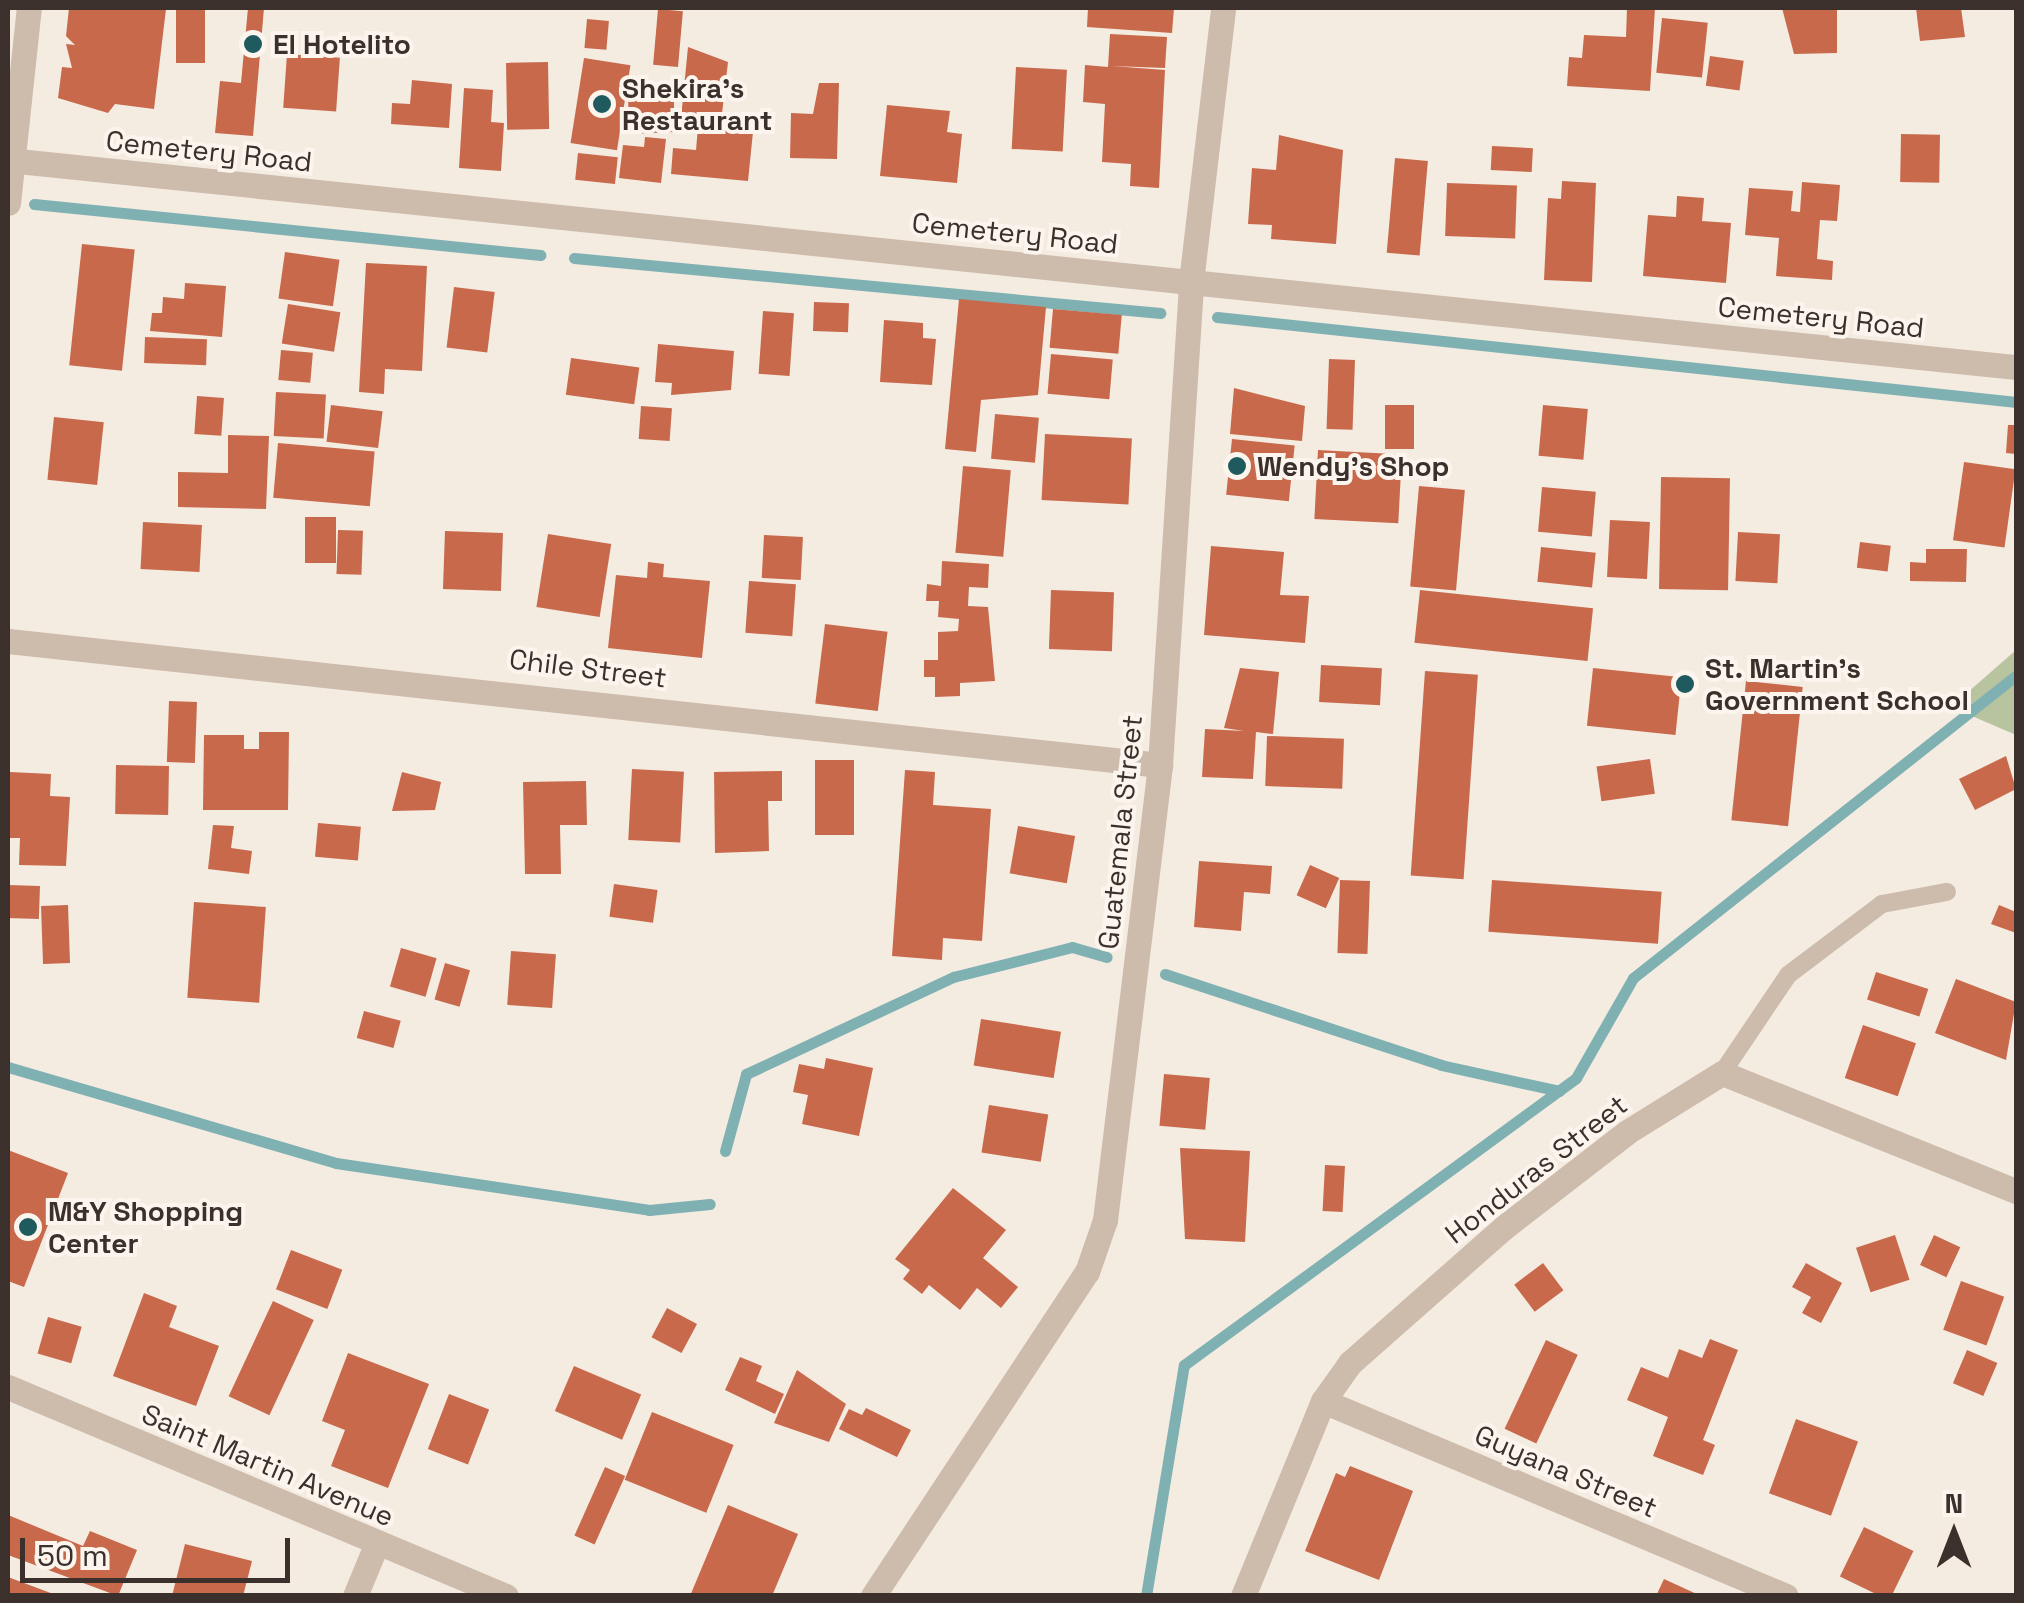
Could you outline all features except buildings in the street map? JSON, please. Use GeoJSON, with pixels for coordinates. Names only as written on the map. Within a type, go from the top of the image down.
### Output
{"type":"FeatureCollection","features":[{"type":"Feature","properties":{"kind":"street"},"geometry":{"type":"LineString","coordinates":[[8,204],[28,8]]}},
{"type":"Feature","properties":{"kind":"street","name":"Guatemala Street"},"geometry":{"type":"LineString","coordinates":[[873,1596],[1098,1246],[1160,765],[1191,282],[1223,8]]}},
{"type":"Feature","properties":{"kind":"street","name":"Cemetery Road"},"geometry":{"type":"LineString","coordinates":[[10,160],[2016,367]]}},
{"type":"Feature","properties":{"kind":"street","name":"Chile Street"},"geometry":{"type":"LineString","coordinates":[[8,641],[1160,765]]}},
{"type":"Feature","properties":{"kind":"street"},"geometry":{"type":"LineString","coordinates":[[1722,1073],[2016,1191]]}},
{"type":"Feature","properties":{"kind":"street","name":"Honduras Street"},"geometry":{"type":"LineString","coordinates":[[1243,1596],[1323,1401],[1350,1363],[1503,1228],[1627,1132],[1722,1073]]}},
{"type":"Feature","properties":{"kind":"street","name":"Saint Martin Avenue"},"geometry":{"type":"LineString","coordinates":[[8,1387],[506,1596]]}},
{"type":"Feature","properties":{"kind":"street","name":"Guyana Street"},"geometry":{"type":"LineString","coordinates":[[1323,1401],[1786,1596]]}},
{"type":"Feature","properties":{"kind":"street"},"geometry":{"type":"LineString","coordinates":[[355,1596],[377,1544]]}},
{"type":"Feature","properties":{"kind":"lane"},"geometry":{"type":"LineString","coordinates":[[1722,1073],[1788,975],[1882,904],[1946,892]]}},
{"type":"Feature","properties":{"kind":"green space"},"geometry":{"type":"Polygon","coordinates":[[[2016,650],[2016,735],[1951,707],[2016,650]]]}},
{"type":"Feature","properties":{"kind":"waterway"},"geometry":{"type":"LineString","coordinates":[[34,204],[540,255]]}},
{"type":"Feature","properties":{"kind":"waterway"},"geometry":{"type":"LineString","coordinates":[[574,258],[1160,313]]}},
{"type":"Feature","properties":{"kind":"waterway"},"geometry":{"type":"LineString","coordinates":[[1217,317],[2016,402]]}},
{"type":"Feature","properties":{"kind":"waterway"},"geometry":{"type":"LineString","coordinates":[[1146,1596],[1184,1365],[1576,1078],[1633,978],[2016,675]]}},
{"type":"Feature","properties":{"kind":"waterway"},"geometry":{"type":"LineString","coordinates":[[725,1151],[746,1074],[953,977],[1072,947],[1107,957]]}},
{"type":"Feature","properties":{"kind":"waterway"},"geometry":{"type":"LineString","coordinates":[[1165,974],[1441,1065],[1559,1091]]}},
{"type":"Feature","properties":{"kind":"waterway"},"geometry":{"type":"LineString","coordinates":[[8,1067],[336,1163],[649,1210],[710,1204]]}},
{"type":"Feature","properties":{"kind":"place","name":"El Hotelito"},"geometry":{"type":"Point","coordinates":[253,44]}},
{"type":"Feature","properties":{"kind":"place","name":"Shekira's Restaurant"},"geometry":{"type":"Point","coordinates":[602,104]}},
{"type":"Feature","properties":{"kind":"place","name":"Wendy's Shop"},"geometry":{"type":"Point","coordinates":[1237,466]}},
{"type":"Feature","properties":{"kind":"place","name":"St. Martin's Government School"},"geometry":{"type":"Point","coordinates":[1685,684]}},
{"type":"Feature","properties":{"kind":"place","name":"M&Y Shopping Center"},"geometry":{"type":"Point","coordinates":[28,1227]}}]}
